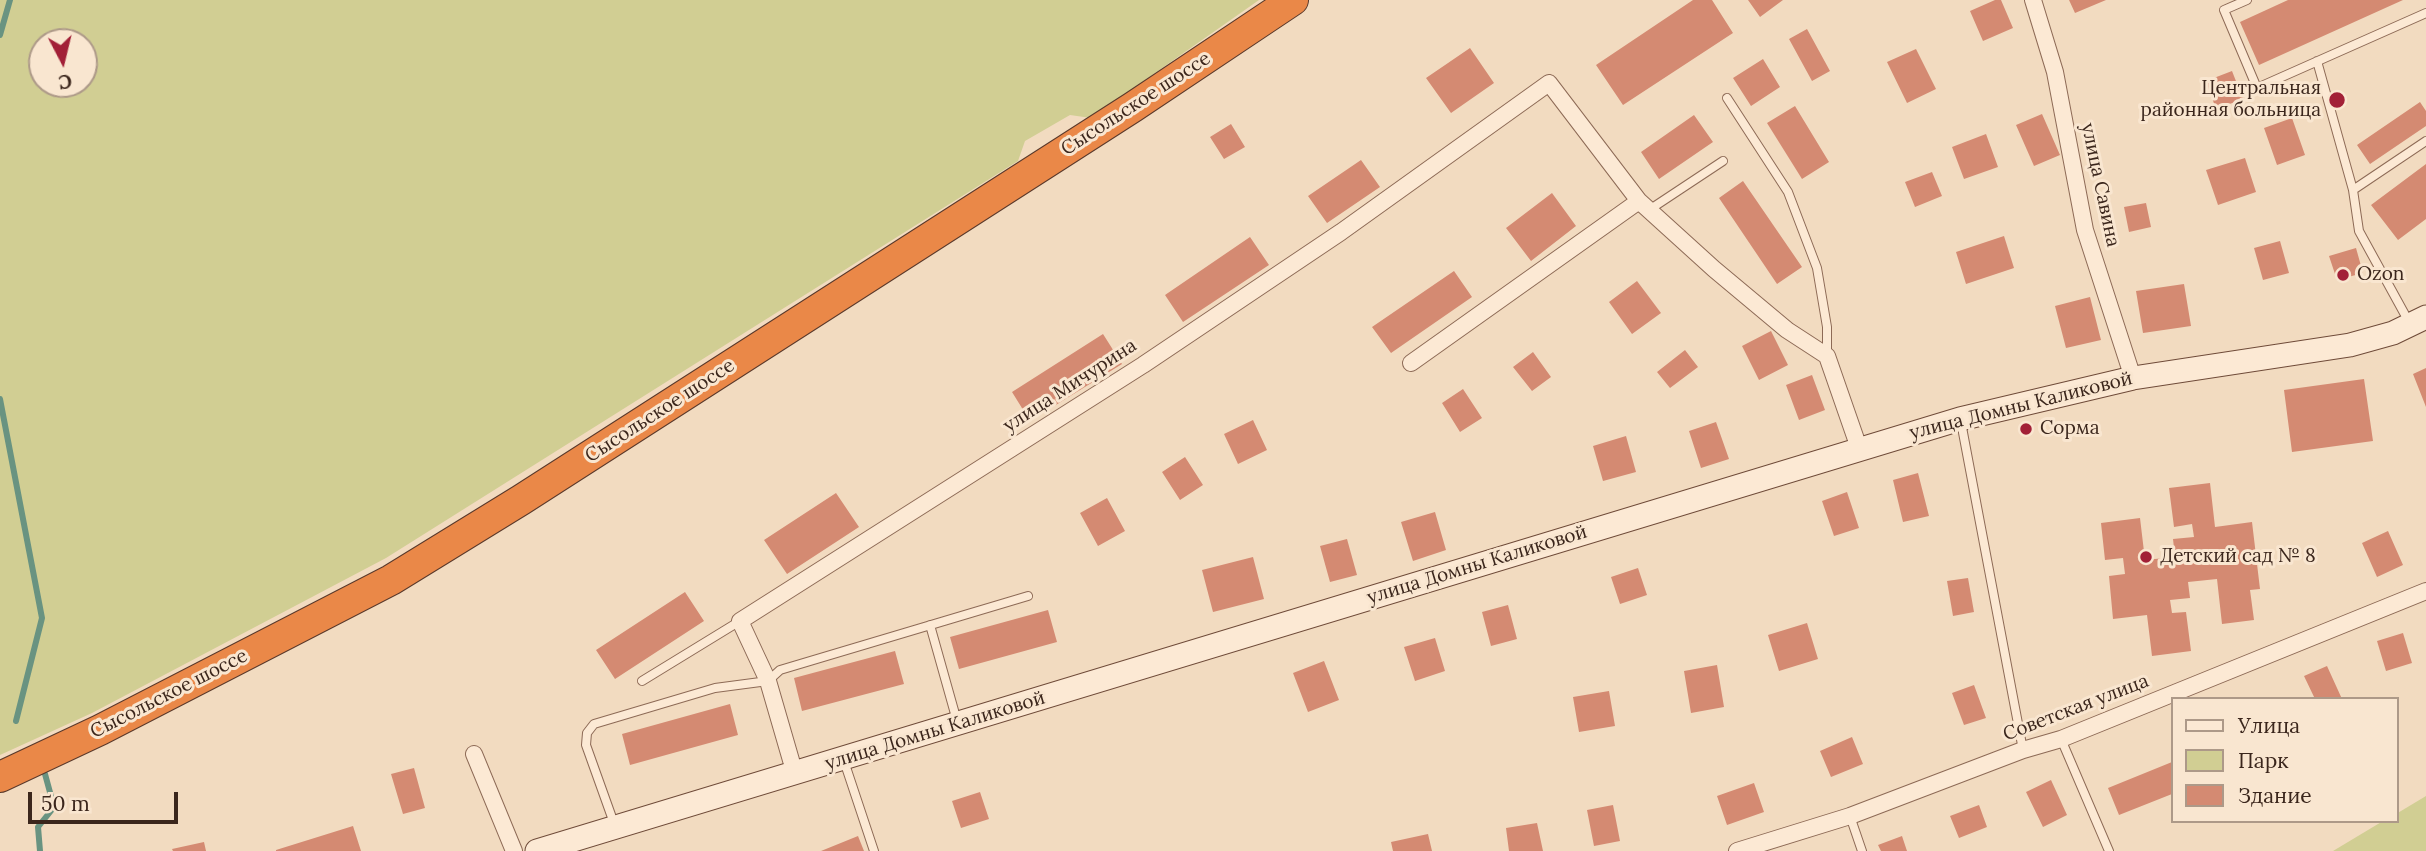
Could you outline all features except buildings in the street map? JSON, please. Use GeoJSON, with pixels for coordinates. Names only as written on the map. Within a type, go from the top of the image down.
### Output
{"type":"FeatureCollection","features":[{"type":"Feature","properties":{"kind":"highway","name":"Сысольское шоссе"},"geometry":{"type":"LineString","coordinates":[[0,777],[100,730],[391,580],[521,500],[1133,107],[1293,0]]}},
{"type":"Feature","properties":{"kind":"main road","name":"улица Домны Каликовой"},"geometry":{"type":"LineString","coordinates":[[537,851],[1960,419],[2133,378],[2350,345],[2393,333],[2418,321]]}},
{"type":"Feature","properties":{"kind":"street","name":"улица Савина"},"geometry":{"type":"LineString","coordinates":[[2033,0],[2055,72],[2085,230],[2133,378]]}},
{"type":"Feature","properties":{"kind":"street","name":"улица Мичурина"},"geometry":{"type":"LineString","coordinates":[[740,621],[1143,365],[1341,232],[1549,83],[1644,206]]}},
{"type":"Feature","properties":{"kind":"street"},"geometry":{"type":"LineString","coordinates":[[1410,363],[1644,206],[1787,330],[1827,356],[1859,448]]}},
{"type":"Feature","properties":{"kind":"street","name":"Советская улица"},"geometry":{"type":"LineString","coordinates":[[1737,851],[1850,816],[2023,750],[2061,739],[2426,591]]}},
{"type":"Feature","properties":{"kind":"street"},"geometry":{"type":"LineString","coordinates":[[740,621],[768,681],[795,774]]}},
{"type":"Feature","properties":{"kind":"street"},"geometry":{"type":"LineString","coordinates":[[474,754],[514,851]]}},
{"type":"Feature","properties":{"kind":"lane"},"geometry":{"type":"LineString","coordinates":[[2247,0],[2224,10],[2257,88],[2426,13]]}},
{"type":"Feature","properties":{"kind":"lane"},"geometry":{"type":"LineString","coordinates":[[2317,61],[2353,190],[2359,230],[2418,321]]}},
{"type":"Feature","properties":{"kind":"lane"},"geometry":{"type":"LineString","coordinates":[[1727,98],[1788,192],[1817,268],[1827,327],[1827,356]]}},
{"type":"Feature","properties":{"kind":"lane"},"geometry":{"type":"LineString","coordinates":[[2353,190],[2426,141]]}},
{"type":"Feature","properties":{"kind":"lane"},"geometry":{"type":"LineString","coordinates":[[1644,206],[1723,160]]}},
{"type":"Feature","properties":{"kind":"lane"},"geometry":{"type":"LineString","coordinates":[[1960,419],[2023,750]]}},
{"type":"Feature","properties":{"kind":"lane"},"geometry":{"type":"LineString","coordinates":[[615,828],[586,745],[587,733],[594,724],[690,694],[768,681],[780,670],[1028,596]]}},
{"type":"Feature","properties":{"kind":"lane"},"geometry":{"type":"LineString","coordinates":[[642,681],[740,621]]}},
{"type":"Feature","properties":{"kind":"lane"},"geometry":{"type":"LineString","coordinates":[[930,625],[957,724]]}},
{"type":"Feature","properties":{"kind":"lane"},"geometry":{"type":"LineString","coordinates":[[2061,739],[2109,851]]}},
{"type":"Feature","properties":{"kind":"lane"},"geometry":{"type":"LineString","coordinates":[[844,759],[874,851]]}},
{"type":"Feature","properties":{"kind":"lane"},"geometry":{"type":"LineString","coordinates":[[1850,816],[1862,851]]}},
{"type":"Feature","properties":{"kind":"green space"},"geometry":{"type":"Polygon","coordinates":[[[0,0],[1259,0],[1091,118],[1070,115],[1025,141],[1018,161],[386,558],[92,713],[0,755],[0,0]]]}},
{"type":"Feature","properties":{"kind":"green space"},"geometry":{"type":"Polygon","coordinates":[[[2426,796],[2426,851],[2333,851],[2380,823],[2398,823],[2398,813],[2426,796]]]}},
{"type":"Feature","properties":{"kind":"waterway"},"geometry":{"type":"LineString","coordinates":[[0,35],[10,0]]}},
{"type":"Feature","properties":{"kind":"waterway"},"geometry":{"type":"LineString","coordinates":[[0,399],[42,618],[16,721]]}},
{"type":"Feature","properties":{"kind":"waterway"},"geometry":{"type":"LineString","coordinates":[[40,851],[38,827],[54,807],[45,774]]}},
{"type":"Feature","properties":{"kind":"place","name":"Центральная районная больница"},"geometry":{"type":"Point","coordinates":[2337,100]}},
{"type":"Feature","properties":{"kind":"place","name":"Ozon"},"geometry":{"type":"Point","coordinates":[2343,275]}},
{"type":"Feature","properties":{"kind":"place","name":"Сорма"},"geometry":{"type":"Point","coordinates":[2026,429]}},
{"type":"Feature","properties":{"kind":"place","name":"Детский сад № 8"},"geometry":{"type":"Point","coordinates":[2146,557]}}]}
